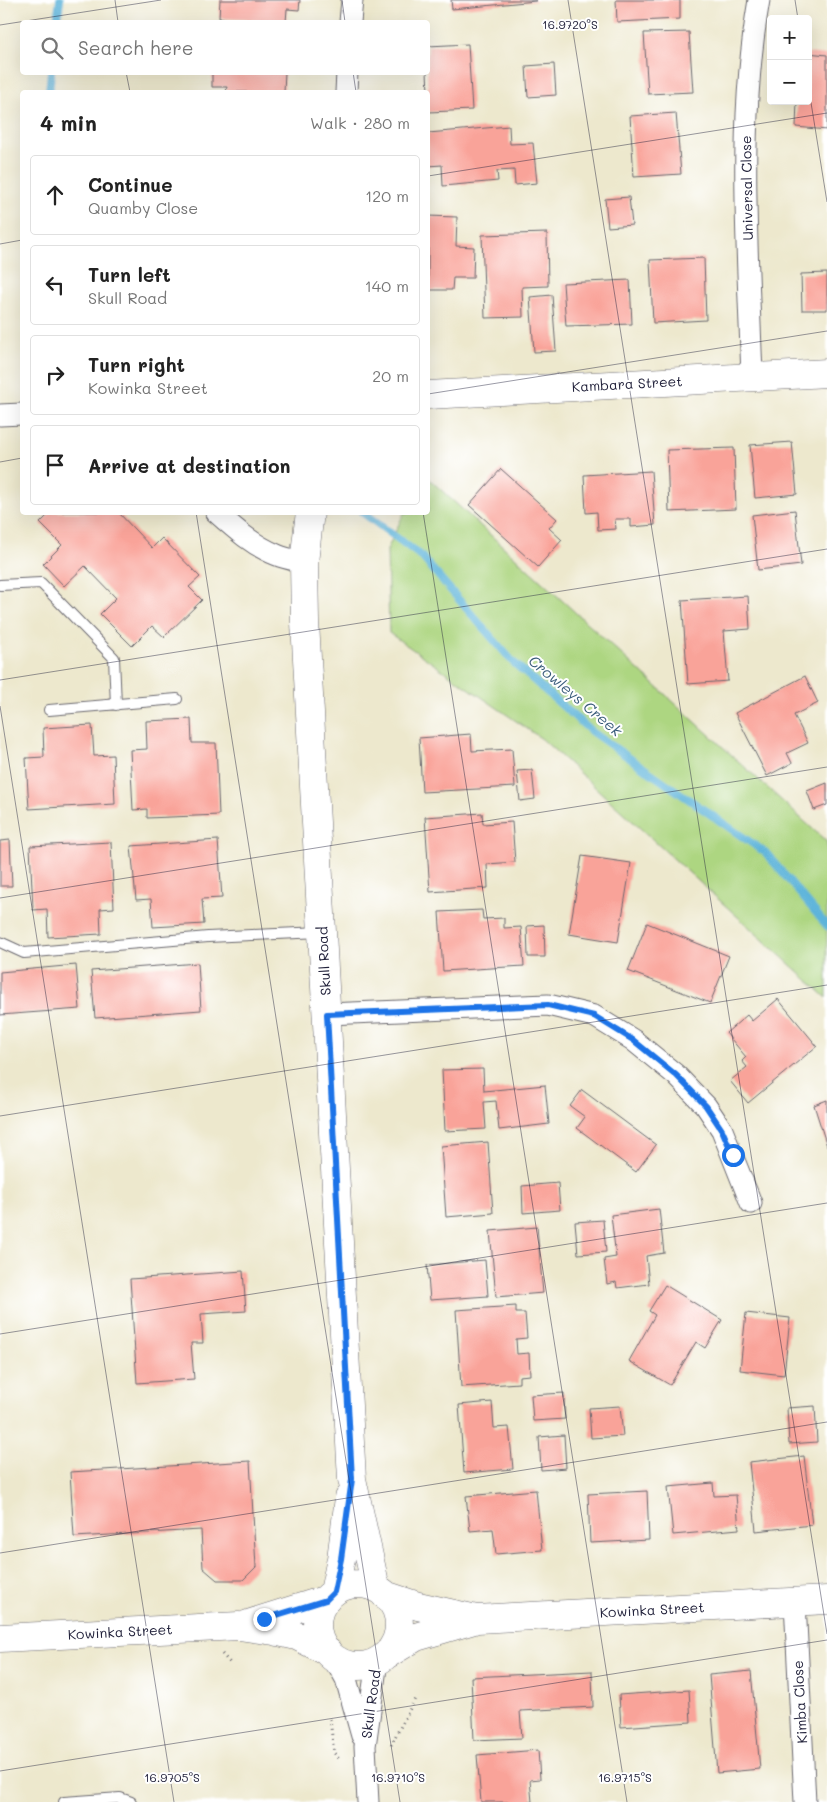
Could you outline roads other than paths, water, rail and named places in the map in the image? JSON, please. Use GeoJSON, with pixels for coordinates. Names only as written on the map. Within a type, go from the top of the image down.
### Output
{"type":"FeatureCollection","features":[{"type":"Feature","properties":{"kind":"street"},"geometry":{"type":"LineString","coordinates":[[350,20],[352,0]]}},
{"type":"Feature","properties":{"kind":"street","name":"Universal Close"},"geometry":{"type":"LineString","coordinates":[[752,378],[744,162],[746,111],[759,0]]}},
{"type":"Feature","properties":{"kind":"street"},"geometry":{"type":"LineString","coordinates":[[346,90],[347,75]]}},
{"type":"Feature","properties":{"kind":"street","name":"Kambara Street"},"geometry":{"type":"LineString","coordinates":[[430,395],[827,373]]}},
{"type":"Feature","properties":{"kind":"street"},"geometry":{"type":"LineString","coordinates":[[0,415],[20,414]]}},
{"type":"Feature","properties":{"kind":"street"},"geometry":{"type":"LineString","coordinates":[[219,515],[232,527],[260,547],[279,556],[304,562]]}},
{"type":"Feature","properties":{"kind":"street","name":"Skull Road"},"geometry":{"type":"LineString","coordinates":[[310,515],[304,562],[308,686],[352,1479],[341,1559],[330,1596]]}},
{"type":"Feature","properties":{"kind":"street"},"geometry":{"type":"LineString","coordinates":[[327,1014],[548,1005],[594,1016],[633,1040],[676,1075],[706,1106],[722,1130],[751,1203]]}},
{"type":"Feature","properties":{"kind":"street","name":"Skull Road"},"geometry":{"type":"LineString","coordinates":[[352,1479],[381,1591]]}},
{"type":"Feature","properties":{"kind":"street"},"geometry":{"type":"LineString","coordinates":[[354,1584],[368,1585],[381,1591],[390,1599],[397,1611],[399,1624],[397,1638],[392,1649],[370,1665],[357,1667],[343,1664],[331,1655],[322,1646],[318,1633],[317,1619],[322,1606],[330,1596],[341,1587],[354,1584]]}},
{"type":"Feature","properties":{"kind":"street","name":"Kowinka Street"},"geometry":{"type":"LineString","coordinates":[[381,1591],[418,1606],[478,1619]]}},
{"type":"Feature","properties":{"kind":"street","name":"Kowinka Street"},"geometry":{"type":"LineString","coordinates":[[239,1626],[330,1596]]}},
{"type":"Feature","properties":{"kind":"street","name":"Kowinka Street"},"geometry":{"type":"LineString","coordinates":[[382,1658],[416,1637],[478,1619],[827,1600]]}},
{"type":"Feature","properties":{"kind":"street","name":"Kimba Close"},"geometry":{"type":"LineString","coordinates":[[795,1602],[805,1802]]}},
{"type":"Feature","properties":{"kind":"street","name":"Kowinka Street"},"geometry":{"type":"LineString","coordinates":[[0,1638],[239,1626],[297,1636],[331,1655]]}},
{"type":"Feature","properties":{"kind":"street","name":"Skull Road"},"geometry":{"type":"LineString","coordinates":[[331,1655],[346,1679],[365,1746],[368,1802]]}},
{"type":"Feature","properties":{"kind":"street","name":"Skull Road"},"geometry":{"type":"LineString","coordinates":[[365,1746],[382,1658]]}},
{"type":"Feature","properties":{"kind":"lane"},"geometry":{"type":"LineString","coordinates":[[0,585],[41,583],[114,658],[116,705]]}},
{"type":"Feature","properties":{"kind":"lane"},"geometry":{"type":"LineString","coordinates":[[49,710],[177,699]]}},
{"type":"Feature","properties":{"kind":"lane"},"geometry":{"type":"LineString","coordinates":[[0,942],[24,953],[208,937],[322,932]]}},
{"type":"Feature","properties":{"kind":"lane"},"geometry":{"type":"LineString","coordinates":[[64,1802],[120,1798],[131,1802]]}},
{"type":"Feature","properties":{"kind":"waterway","name":"Crowleys Creek"},"geometry":{"type":"LineString","coordinates":[[57,20],[60,0]]}},
{"type":"Feature","properties":{"kind":"waterway","name":"Crowleys Creek"},"geometry":{"type":"LineString","coordinates":[[49,90],[51,75]]}},
{"type":"Feature","properties":{"kind":"waterway","name":"Crowleys Creek"},"geometry":{"type":"LineString","coordinates":[[366,515],[421,556],[513,662],[592,732],[766,853],[827,926]]}}]}
